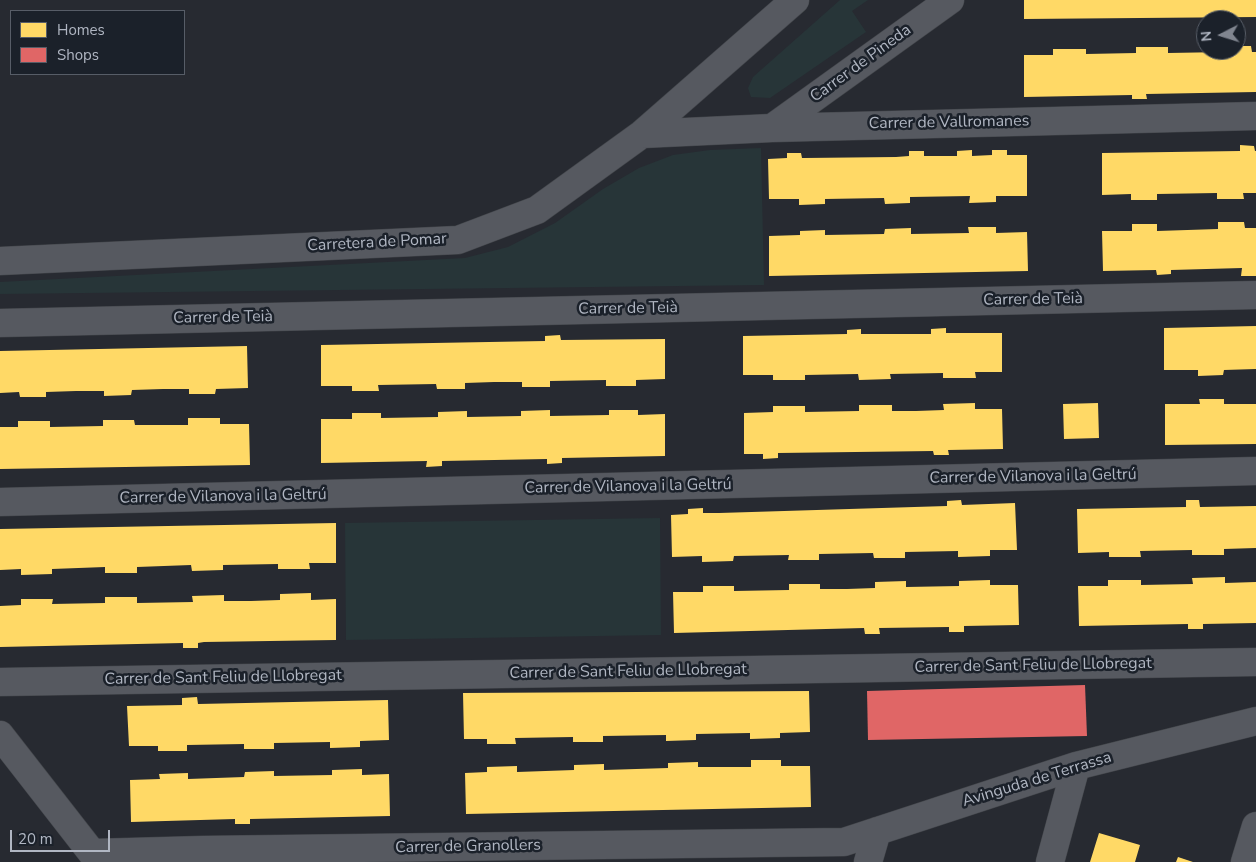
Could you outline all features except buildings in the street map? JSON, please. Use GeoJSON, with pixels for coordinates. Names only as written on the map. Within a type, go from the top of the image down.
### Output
{"type":"FeatureCollection","features":[{"type":"Feature","properties":{"kind":"street","name":"Carretera de Pomar"},"geometry":{"type":"LineString","coordinates":[[0,261],[458,240],[537,210],[642,134],[795,0]]}},
{"type":"Feature","properties":{"kind":"street","name":"Carrer de Pineda"},"geometry":{"type":"LineString","coordinates":[[772,128],[950,0]]}},
{"type":"Feature","properties":{"kind":"street","name":"Carrer de Vallromanes"},"geometry":{"type":"LineString","coordinates":[[642,134],[772,128],[1256,116]]}},
{"type":"Feature","properties":{"kind":"street","name":"Carrer de Teià"},"geometry":{"type":"LineString","coordinates":[[0,323],[1256,295]]}},
{"type":"Feature","properties":{"kind":"street","name":"Carrer de Vilanova i la Geltrú"},"geometry":{"type":"LineString","coordinates":[[0,502],[1256,471]]}},
{"type":"Feature","properties":{"kind":"street","name":"Carrer de Sant Feliu de Llobregat"},"geometry":{"type":"LineString","coordinates":[[0,682],[1256,662]]}},
{"type":"Feature","properties":{"kind":"street","name":"Avinguda de Terrassa"},"geometry":{"type":"LineString","coordinates":[[837,852],[877,831],[1076,766],[1256,721]]}},
{"type":"Feature","properties":{"kind":"street"},"geometry":{"type":"LineString","coordinates":[[0,735],[96,858]]}},
{"type":"Feature","properties":{"kind":"street"},"geometry":{"type":"LineString","coordinates":[[1050,862],[1076,766]]}},
{"type":"Feature","properties":{"kind":"street"},"geometry":{"type":"LineString","coordinates":[[1245,862],[1256,826]]}},
{"type":"Feature","properties":{"kind":"street"},"geometry":{"type":"LineString","coordinates":[[868,862],[877,831]]}},
{"type":"Feature","properties":{"kind":"street","name":"Carrer de Granollers"},"geometry":{"type":"LineString","coordinates":[[96,858],[202,850],[837,852]]}},
{"type":"Feature","properties":{"kind":"shaded area"},"geometry":{"type":"Polygon","coordinates":[[[840,0],[868,0],[852,11],[866,32],[770,98],[751,97],[748,88],[753,77],[840,0]]]}},
{"type":"Feature","properties":{"kind":"shaded area"},"geometry":{"type":"Polygon","coordinates":[[[761,148],[764,285],[0,294],[0,282],[465,258],[508,247],[555,223],[603,189],[639,168],[673,155],[710,150],[761,148]]]}},
{"type":"Feature","properties":{"kind":"shaded area"},"geometry":{"type":"Polygon","coordinates":[[[660,518],[661,635],[346,640],[345,523],[660,518]]]}}]}
